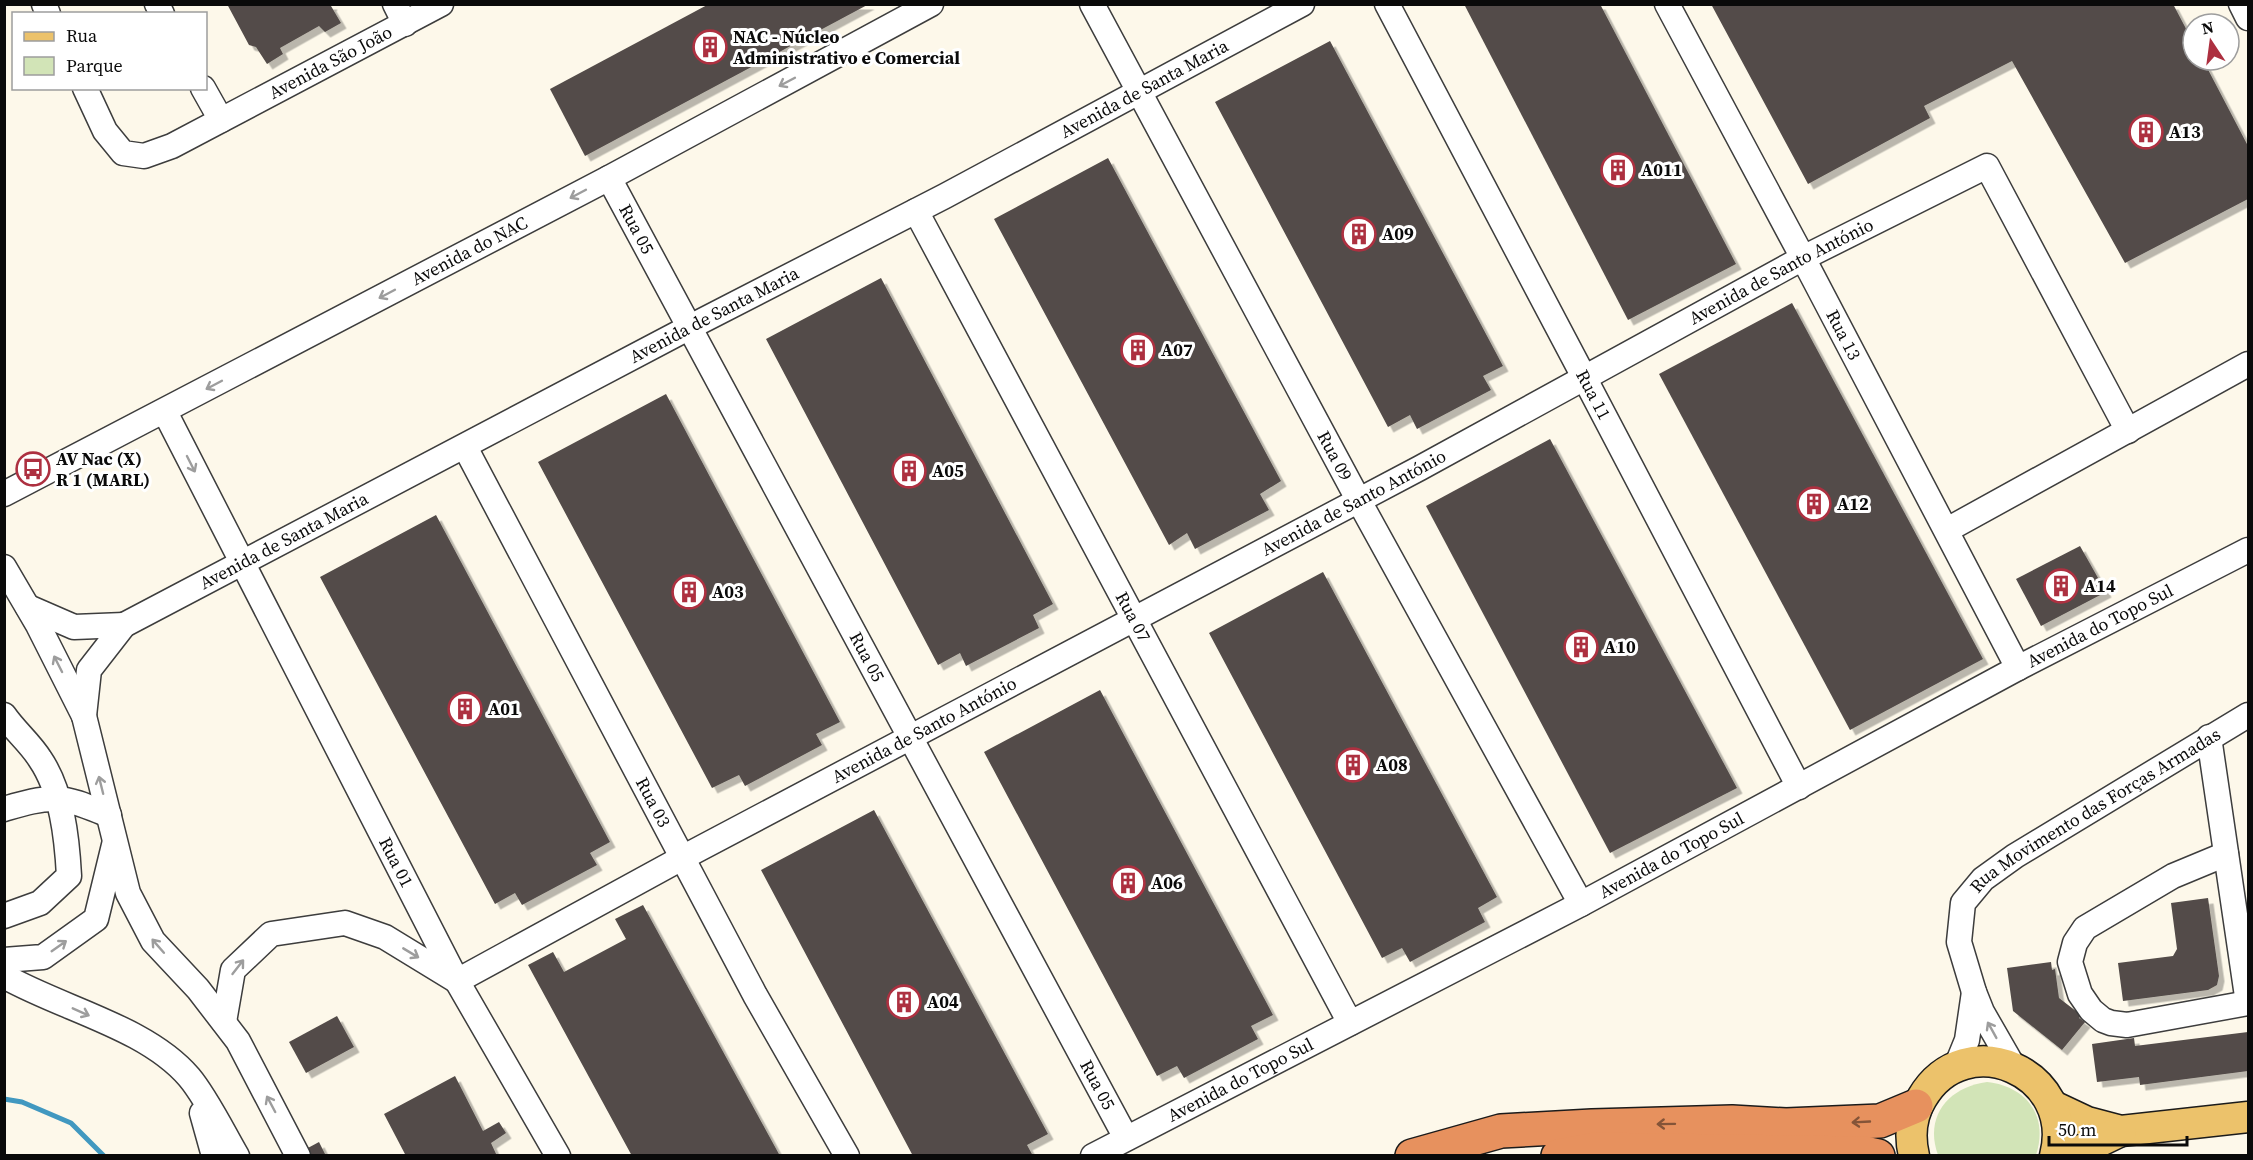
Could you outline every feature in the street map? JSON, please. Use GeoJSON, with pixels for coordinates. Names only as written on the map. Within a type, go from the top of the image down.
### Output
{"type":"FeatureCollection","features":[{"type":"Feature","properties":{"kind":"highway"},"geometry":{"type":"LineString","coordinates":[[1412,1155],[1501,1131],[1592,1125],[1732,1122],[1786,1125],[1880,1121],[1916,1106]]}},
{"type":"Feature","properties":{"kind":"highway"},"geometry":{"type":"LineString","coordinates":[[1453,1155],[1592,1125]]}},
{"type":"Feature","properties":{"kind":"highway"},"geometry":{"type":"LineString","coordinates":[[1558,1155],[1595,1149],[1878,1155]]}},
{"type":"Feature","properties":{"kind":"main road"},"geometry":{"type":"LineString","coordinates":[[1914,1155],[1911,1145],[1911,1125],[1916,1106],[1926,1090],[1940,1076],[1956,1067],[1975,1062],[1994,1061],[2013,1066],[2030,1076],[2043,1089],[2053,1106],[2058,1125],[2058,1144],[2055,1155]]}},
{"type":"Feature","properties":{"kind":"main road"},"geometry":{"type":"LineString","coordinates":[[2053,1106],[2087,1122],[2121,1131]]}},
{"type":"Feature","properties":{"kind":"main road"},"geometry":{"type":"LineString","coordinates":[[2069,1155],[2121,1131],[2248,1117]]}},
{"type":"Feature","properties":{"kind":"street","name":"Avenida São João"},"geometry":{"type":"LineString","coordinates":[[86,90],[105,130],[123,153],[144,156],[172,146],[221,120],[400,14],[441,4]]}},
{"type":"Feature","properties":{"kind":"street","name":"Avenida do NAC"},"geometry":{"type":"LineString","coordinates":[[4,494],[165,412],[609,178],[931,4]]}},
{"type":"Feature","properties":{"kind":"street","name":"Rua 09"},"geometry":{"type":"LineString","coordinates":[[1092,4],[1359,501],[1581,904]]}},
{"type":"Feature","properties":{"kind":"street","name":"Avenida de Santa Maria"},"geometry":{"type":"LineString","coordinates":[[84,716],[89,670],[124,625],[690,327],[916,212],[1302,4]]}},
{"type":"Feature","properties":{"kind":"street","name":"Rua 11"},"geometry":{"type":"LineString","coordinates":[[1387,4],[1799,788]]}},
{"type":"Feature","properties":{"kind":"street","name":"Rua 13"},"geometry":{"type":"LineString","coordinates":[[1666,4],[1803,258],[2018,668]]}},
{"type":"Feature","properties":{"kind":"street"},"geometry":{"type":"LineString","coordinates":[[2241,4],[2248,18]]}},
{"type":"Feature","properties":{"kind":"street"},"geometry":{"type":"LineString","coordinates":[[204,90],[221,120]]}},
{"type":"Feature","properties":{"kind":"street","name":"Avenida de Santo António"},"geometry":{"type":"LineString","coordinates":[[457,981],[682,858],[1359,501],[1586,379],[1803,258],[1987,166],[2128,431]]}},
{"type":"Feature","properties":{"kind":"street","name":"Rua 05"},"geometry":{"type":"LineString","coordinates":[[609,178],[1126,1138]]}},
{"type":"Feature","properties":{"kind":"street","name":"Rua 07"},"geometry":{"type":"LineString","coordinates":[[916,212],[1350,1023]]}},
{"type":"Feature","properties":{"kind":"street"},"geometry":{"type":"LineString","coordinates":[[1947,530],[2248,364]]}},
{"type":"Feature","properties":{"kind":"street","name":"Rua 01"},"geometry":{"type":"LineString","coordinates":[[165,412],[457,981],[558,1155]]}},
{"type":"Feature","properties":{"kind":"street","name":"Rua 03"},"geometry":{"type":"LineString","coordinates":[[465,447],[755,995],[847,1155]]}},
{"type":"Feature","properties":{"kind":"street","name":"Avenida do Topo Sul"},"geometry":{"type":"LineString","coordinates":[[1093,1155],[1581,904],[2018,668],[2248,550]]}},
{"type":"Feature","properties":{"kind":"street"},"geometry":{"type":"LineString","coordinates":[[4,567],[28,607],[84,716],[128,893],[153,941],[198,989],[238,1041],[298,1155]]}},
{"type":"Feature","properties":{"kind":"street","name":"Avenida de Santa Maria"},"geometry":{"type":"LineString","coordinates":[[28,607],[74,627],[124,625]]}},
{"type":"Feature","properties":{"kind":"street"},"geometry":{"type":"LineString","coordinates":[[4,715],[41,759],[57,799],[67,847],[69,876],[40,903],[4,916]]}},
{"type":"Feature","properties":{"kind":"street","name":"Rua Movimento das Forças Armadas"},"geometry":{"type":"LineString","coordinates":[[2013,1066],[1982,1012],[1974,992],[1959,942],[1963,903],[1983,879],[2015,856],[2248,715]]}},
{"type":"Feature","properties":{"kind":"street"},"geometry":{"type":"LineString","coordinates":[[2209,737],[2248,1003],[2127,1025],[2111,1023],[2096,1015],[2076,988],[2070,962],[2075,943],[2085,928],[2173,876],[2226,854]]}},
{"type":"Feature","properties":{"kind":"street"},"geometry":{"type":"LineString","coordinates":[[4,809],[28,802],[57,799],[109,815]]}},
{"type":"Feature","properties":{"kind":"street"},"geometry":{"type":"LineString","coordinates":[[4,960],[43,957],[96,919],[115,842]]}},
{"type":"Feature","properties":{"kind":"street"},"geometry":{"type":"LineString","coordinates":[[224,1022],[233,970],[271,934],[345,923],[385,937],[457,981]]}},
{"type":"Feature","properties":{"kind":"street"},"geometry":{"type":"LineString","coordinates":[[4,976],[27,989],[136,1036],[167,1056],[194,1084],[237,1155]]}},
{"type":"Feature","properties":{"kind":"street","name":"Rua Movimento das Forças Armadas"},"geometry":{"type":"LineString","coordinates":[[1956,1067],[1967,1040],[1974,992]]}},
{"type":"Feature","properties":{"kind":"street"},"geometry":{"type":"LineString","coordinates":[[194,1084],[214,1155]]}},
{"type":"Feature","properties":{"kind":"green space"},"geometry":{"type":"Polygon","coordinates":[[[1987,1082],[2013,1090],[2031,1105],[2039,1128],[2036,1155],[1938,1155],[1934,1141],[1934,1128],[1943,1106],[1961,1090],[1987,1082]]]}},
{"type":"Feature","properties":{"kind":"building"},"geometry":{"type":"Polygon","coordinates":[[[227,4],[332,4],[341,23],[325,32],[319,26],[280,48],[283,54],[267,64],[256,47],[249,45],[227,4]]]}},
{"type":"Feature","properties":{"kind":"building","name":"NAC - Núcleo Administrativo e Comercial"},"geometry":{"type":"Polygon","coordinates":[[[709,4],[869,4],[585,156],[550,89],[709,4]]]}},
{"type":"Feature","properties":{"kind":"building","name":"A011"},"geometry":{"type":"Polygon","coordinates":[[[1464,4],[1600,4],[1736,264],[1628,320],[1464,4]]]}},
{"type":"Feature","properties":{"kind":"building","name":"A13"},"geometry":{"type":"Polygon","coordinates":[[[1711,4],[2173,4],[2181,19],[2181,72],[2209,72],[2248,146],[2248,199],[2125,263],[2012,61],[1924,106],[1930,118],[1808,184],[1711,4]]]}},
{"type":"Feature","properties":{"kind":"building","name":"A09"},"geometry":{"type":"Polygon","coordinates":[[[1330,41],[1503,366],[1483,376],[1491,390],[1417,429],[1410,415],[1388,427],[1215,102],[1330,41]]]}},
{"type":"Feature","properties":{"kind":"building","name":"A07"},"geometry":{"type":"Polygon","coordinates":[[[1108,158],[1281,481],[1260,494],[1269,510],[1195,549],[1187,533],[1169,545],[994,219],[1108,158]]]}},
{"type":"Feature","properties":{"kind":"building","name":"A05"},"geometry":{"type":"Polygon","coordinates":[[[881,278],[1053,604],[1033,615],[1039,628],[966,666],[960,653],[938,665],[766,339],[881,278]]]}},
{"type":"Feature","properties":{"kind":"building","name":"A12"},"geometry":{"type":"Polygon","coordinates":[[[1792,303],[1983,659],[1850,730],[1659,374],[1792,303]]]}},
{"type":"Feature","properties":{"kind":"building","name":"A03"},"geometry":{"type":"Polygon","coordinates":[[[666,394],[840,722],[816,734],[822,745],[745,786],[739,775],[712,788],[538,462],[666,394]]]}},
{"type":"Feature","properties":{"kind":"building","name":"A10"},"geometry":{"type":"Polygon","coordinates":[[[1550,439],[1737,788],[1610,853],[1426,506],[1550,439]]]}},
{"type":"Feature","properties":{"kind":"building","name":"A01"},"geometry":{"type":"Polygon","coordinates":[[[436,515],[610,842],[590,853],[597,865],[522,905],[515,893],[495,904],[320,577],[436,515]]]}},
{"type":"Feature","properties":{"kind":"building","name":"A14"},"geometry":{"type":"Polygon","coordinates":[[[2080,546],[2106,592],[2041,626],[2016,579],[2080,546]]]}},
{"type":"Feature","properties":{"kind":"building","name":"A08"},"geometry":{"type":"Polygon","coordinates":[[[1323,572],[1497,897],[1478,908],[1485,922],[1410,962],[1402,948],[1382,958],[1209,633],[1323,572]]]}},
{"type":"Feature","properties":{"kind":"building","name":"A06"},"geometry":{"type":"Polygon","coordinates":[[[1100,690],[1273,1015],[1251,1026],[1258,1039],[1184,1078],[1177,1066],[1157,1076],[984,752],[1100,690]]]}},
{"type":"Feature","properties":{"kind":"building","name":"A04"},"geometry":{"type":"Polygon","coordinates":[[[874,810],[1048,1134],[1027,1145],[1033,1156],[913,1156],[761,870],[874,810]]]}},
{"type":"Feature","properties":{"kind":"building"},"geometry":{"type":"Polygon","coordinates":[[[2208,898],[2219,976],[2217,985],[2208,990],[2123,1001],[2118,963],[2173,956],[2177,949],[2171,903],[2208,898]]]}},
{"type":"Feature","properties":{"kind":"building"},"geometry":{"type":"Polygon","coordinates":[[[643,905],[780,1156],[632,1156],[528,965],[553,952],[564,972],[626,939],[615,919],[643,905]]]}},
{"type":"Feature","properties":{"kind":"building"},"geometry":{"type":"Polygon","coordinates":[[[2051,962],[2052,970],[2055,969],[2059,998],[2081,1015],[2079,1018],[2085,1022],[2062,1050],[2013,1011],[2007,968],[2051,962]]]}},
{"type":"Feature","properties":{"kind":"building"},"geometry":{"type":"Polygon","coordinates":[[[337,1016],[354,1047],[306,1073],[289,1042],[337,1016]]]}},
{"type":"Feature","properties":{"kind":"building"},"geometry":{"type":"Polygon","coordinates":[[[2248,1032],[2248,1071],[2140,1085],[2139,1077],[2097,1082],[2092,1044],[2134,1038],[2135,1046],[2248,1032]]]}},
{"type":"Feature","properties":{"kind":"building"},"geometry":{"type":"Polygon","coordinates":[[[455,1076],[483,1131],[499,1122],[506,1133],[491,1143],[497,1156],[406,1156],[384,1114],[455,1076]]]}},
{"type":"Feature","properties":{"kind":"building"},"geometry":{"type":"Polygon","coordinates":[[[319,1142],[326,1156],[293,1156],[319,1142]]]}},
{"type":"Feature","properties":{"kind":"waterway"},"geometry":{"type":"LineString","coordinates":[[4,1099],[22,1102],[71,1123],[104,1156]]}},
{"type":"Feature","properties":{"kind":"place","name":"NAC - Núcleo Administrativo e Comercial"},"geometry":{"type":"Point","coordinates":[710,47]}},
{"type":"Feature","properties":{"kind":"place","name":"A13"},"geometry":{"type":"Point","coordinates":[2146,132]}},
{"type":"Feature","properties":{"kind":"place","name":"A011"},"geometry":{"type":"Point","coordinates":[1618,170]}},
{"type":"Feature","properties":{"kind":"place","name":"A09"},"geometry":{"type":"Point","coordinates":[1359,234]}},
{"type":"Feature","properties":{"kind":"place","name":"A07"},"geometry":{"type":"Point","coordinates":[1138,350]}},
{"type":"Feature","properties":{"kind":"place","name":"AV Nac (X) R 1 (MARL)"},"geometry":{"type":"Point","coordinates":[33,469]}},
{"type":"Feature","properties":{"kind":"place","name":"A05"},"geometry":{"type":"Point","coordinates":[909,471]}},
{"type":"Feature","properties":{"kind":"place","name":"A12"},"geometry":{"type":"Point","coordinates":[1814,504]}},
{"type":"Feature","properties":{"kind":"place","name":"A14"},"geometry":{"type":"Point","coordinates":[2061,586]}},
{"type":"Feature","properties":{"kind":"place","name":"A03"},"geometry":{"type":"Point","coordinates":[689,592]}},
{"type":"Feature","properties":{"kind":"place","name":"A10"},"geometry":{"type":"Point","coordinates":[1581,647]}},
{"type":"Feature","properties":{"kind":"place","name":"A01"},"geometry":{"type":"Point","coordinates":[465,709]}},
{"type":"Feature","properties":{"kind":"place","name":"A08"},"geometry":{"type":"Point","coordinates":[1353,765]}},
{"type":"Feature","properties":{"kind":"place","name":"A06"},"geometry":{"type":"Point","coordinates":[1128,883]}},
{"type":"Feature","properties":{"kind":"place","name":"A04"},"geometry":{"type":"Point","coordinates":[904,1002]}}]}
